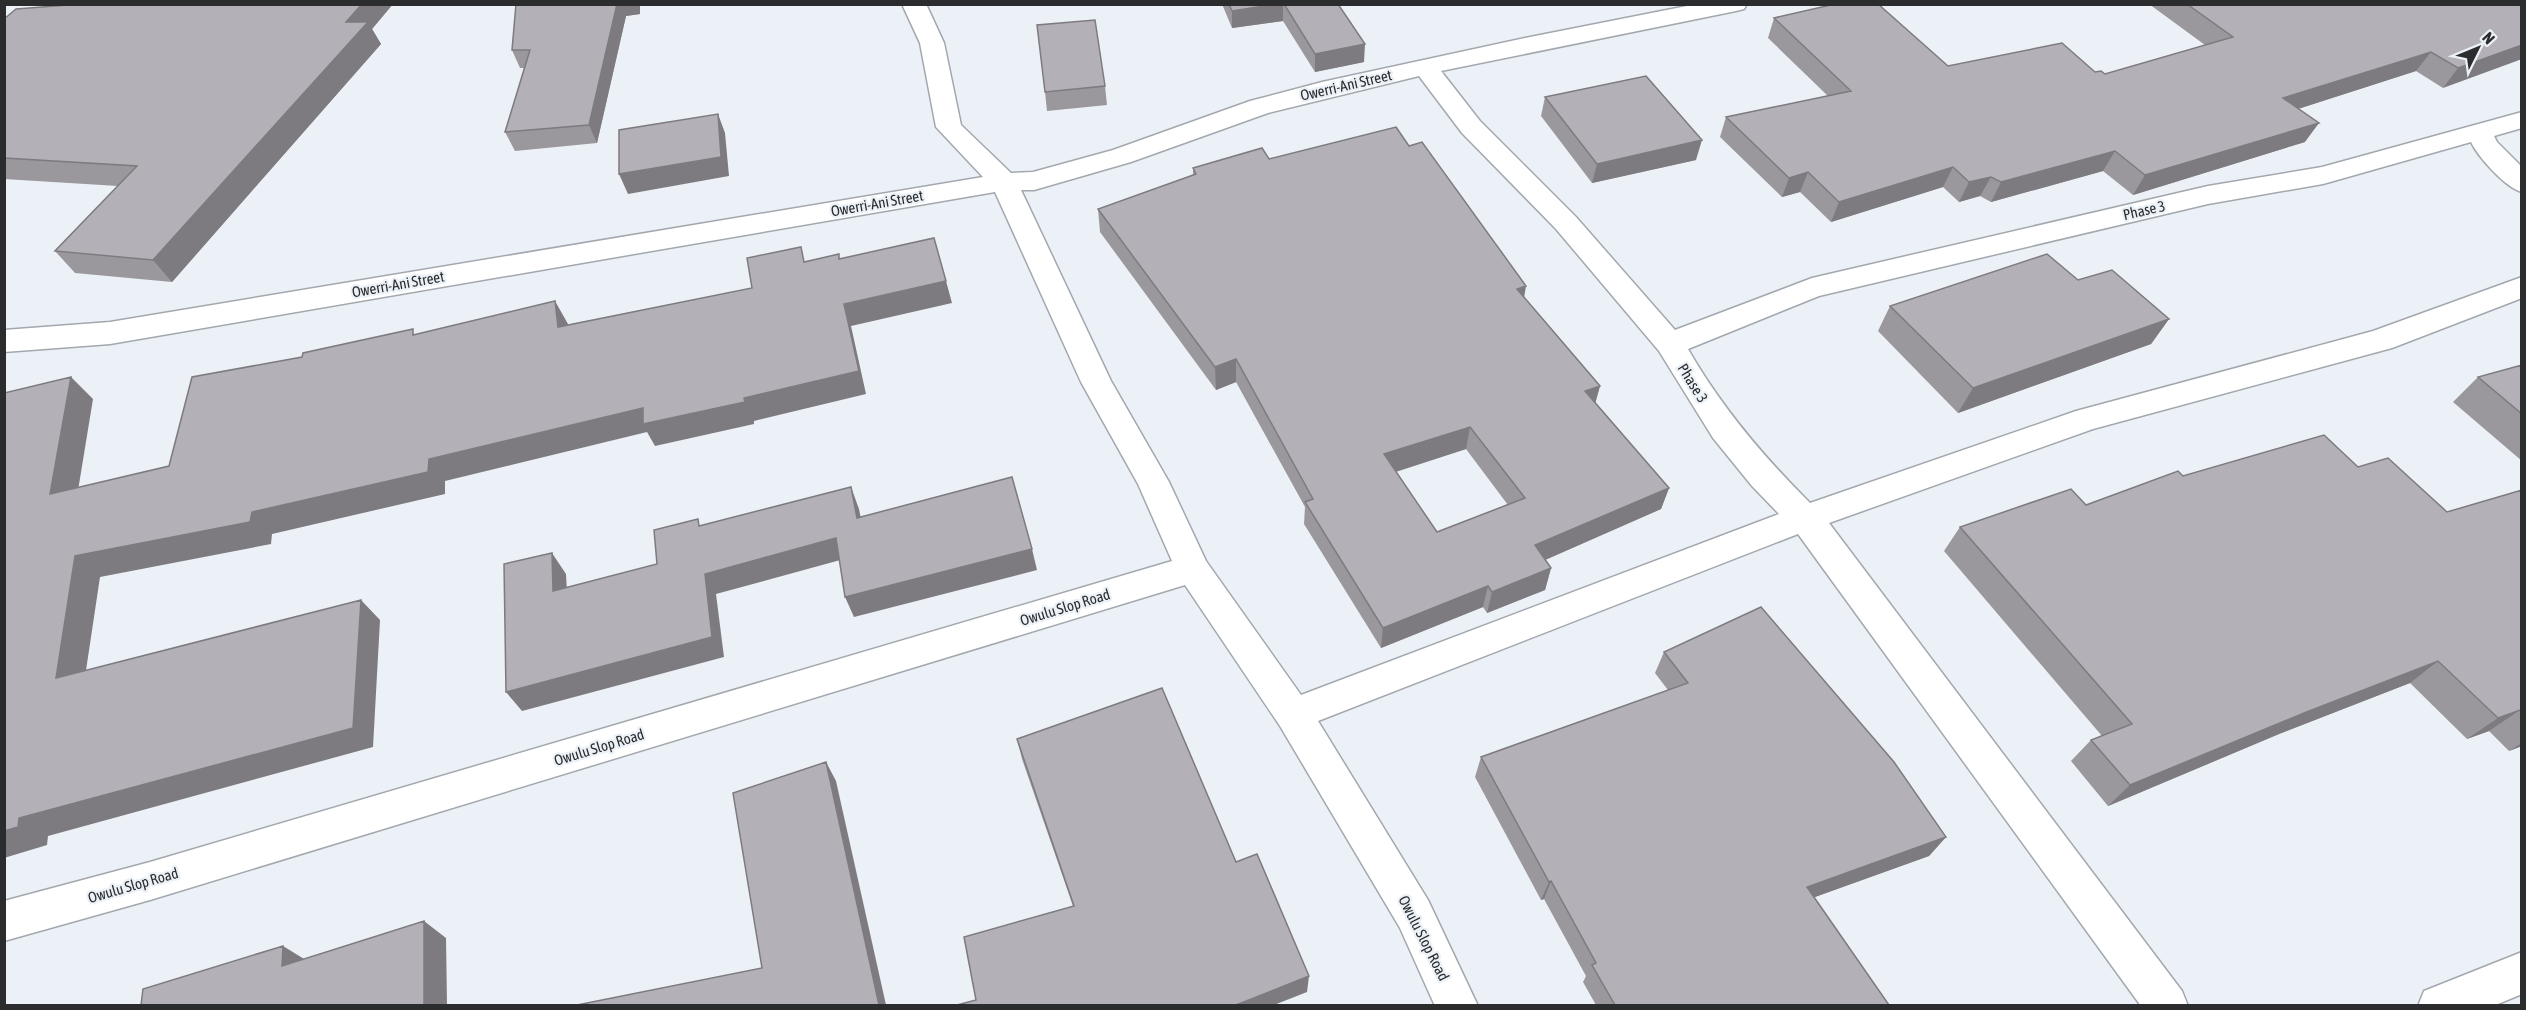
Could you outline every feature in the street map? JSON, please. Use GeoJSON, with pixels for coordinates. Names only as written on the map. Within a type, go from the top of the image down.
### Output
{"type":"FeatureCollection","features":[{"type":"Feature","properties":{"kind":"street"},"geometry":{"type":"LineString","coordinates":[[914,4],[932,43],[949,127],[1004,182]]}},
{"type":"Feature","properties":{"kind":"street","name":"Owerri-Ani Street"},"geometry":{"type":"LineString","coordinates":[[4,341],[110,333],[1004,182],[1034,182],[1122,156],[1259,107],[1322,90],[1653,12],[1736,4]]}},
{"type":"Feature","properties":{"kind":"street"},"geometry":{"type":"LineString","coordinates":[[1425,67],[1471,126],[1566,223],[1670,344]]}},
{"type":"Feature","properties":{"kind":"street","name":"Phase 3"},"geometry":{"type":"LineString","coordinates":[[2167,1005],[1956,718],[1805,518],[1763,477],[1730,438],[1698,392],[1670,344],[1731,321],[1765,305],[1826,285],[2208,195],[2323,175],[2522,120]]}},
{"type":"Feature","properties":{"kind":"street"},"geometry":{"type":"LineString","coordinates":[[2479,131],[2485,145],[2522,183]]}},
{"type":"Feature","properties":{"kind":"street","name":"Owulu Slop Road"},"geometry":{"type":"LineString","coordinates":[[1004,182],[1096,382],[1153,482],[1193,569],[1293,714],[1414,914],[1457,1005]]}},
{"type":"Feature","properties":{"kind":"street"},"geometry":{"type":"LineString","coordinates":[[1293,714],[1805,518],[2087,419],[2381,340],[2522,287]]}},
{"type":"Feature","properties":{"kind":"street","name":"Owulu Slop Road"},"geometry":{"type":"LineString","coordinates":[[4,921],[161,877],[1193,569]]}},
{"type":"Feature","properties":{"kind":"street"},"geometry":{"type":"LineString","coordinates":[[2439,1005],[2508,988]]}},
{"type":"Feature","properties":{"kind":"building"},"geometry":{"type":"Polygon","coordinates":[[[81,4],[362,4],[346,22],[368,22],[153,260],[55,251],[137,166],[4,158],[4,19],[16,9],[81,4]]]}},
{"type":"Feature","properties":{"kind":"building"},"geometry":{"type":"Polygon","coordinates":[[[516,4],[617,4],[589,125],[505,132],[530,50],[512,50],[516,4]]]}},
{"type":"Feature","properties":{"kind":"building"},"geometry":{"type":"Polygon","coordinates":[[[1229,4],[1277,4],[1232,11],[1229,4]]]}},
{"type":"Feature","properties":{"kind":"building"},"geometry":{"type":"Polygon","coordinates":[[[1284,4],[1338,4],[1365,44],[1315,54],[1284,4]]]}},
{"type":"Feature","properties":{"kind":"building"},"geometry":{"type":"Polygon","coordinates":[[[1835,4],[1878,4],[1948,66],[2062,43],[2095,72],[2101,71],[2105,74],[2233,37],[2187,4],[2522,4],[2522,45],[2458,68],[2431,52],[2283,98],[2319,123],[2145,175],[2115,151],[2001,182],[1991,177],[1969,182],[1953,167],[1839,202],[1808,172],[1789,178],[1726,117],[1851,91],[1774,18],[1835,4]]]}},
{"type":"Feature","properties":{"kind":"building"},"geometry":{"type":"Polygon","coordinates":[[[1095,20],[1105,86],[1045,92],[1037,25],[1095,20]]]}},
{"type":"Feature","properties":{"kind":"building"},"geometry":{"type":"Polygon","coordinates":[[[1646,76],[1702,140],[1597,164],[1545,97],[1646,76]]]}},
{"type":"Feature","properties":{"kind":"building"},"geometry":{"type":"Polygon","coordinates":[[[718,114],[721,157],[619,174],[619,130],[718,114]]]}},
{"type":"Feature","properties":{"kind":"building"},"geometry":{"type":"Polygon","coordinates":[[[1396,127],[1409,146],[1422,142],[1526,286],[1517,289],[1600,386],[1585,391],[1669,488],[1535,545],[1551,568],[1492,592],[1488,586],[1383,628],[1305,502],[1313,499],[1236,359],[1215,367],[1098,209],[1196,174],[1193,168],[1262,148],[1269,159],[1396,127]],[[1470,427],[1384,454],[1437,532],[1525,498],[1470,427]]]}},
{"type":"Feature","properties":{"kind":"building"},"geometry":{"type":"Polygon","coordinates":[[[934,238],[946,281],[844,304],[859,371],[744,398],[745,402],[643,424],[643,408],[429,459],[428,472],[252,512],[250,522],[75,556],[56,678],[361,600],[353,728],[19,818],[18,827],[4,831],[4,393],[71,377],[50,494],[169,466],[192,377],[302,357],[303,353],[413,329],[413,335],[555,301],[558,327],[752,288],[747,258],[801,247],[804,262],[839,254],[839,259],[934,238]]]}},
{"type":"Feature","properties":{"kind":"building"},"geometry":{"type":"Polygon","coordinates":[[[2047,254],[2078,280],[2112,270],[2169,319],[1973,388],[1890,306],[2047,254]]]}},
{"type":"Feature","properties":{"kind":"building"},"geometry":{"type":"Polygon","coordinates":[[[2522,365],[2522,414],[2478,377],[2522,365]]]}},
{"type":"Feature","properties":{"kind":"building"},"geometry":{"type":"Polygon","coordinates":[[[2324,435],[2358,467],[2388,458],[2447,512],[2522,490],[2522,712],[2520,710],[2498,718],[2438,661],[2304,713],[2130,785],[2091,740],[2132,724],[1960,527],[2071,489],[2086,505],[2178,471],[2183,476],[2324,435]]]}},
{"type":"Feature","properties":{"kind":"building"},"geometry":{"type":"Polygon","coordinates":[[[1012,477],[1032,549],[845,597],[836,538],[705,574],[712,637],[506,692],[504,564],[552,553],[553,591],[657,564],[654,530],[698,519],[699,526],[851,487],[857,518],[1012,477]]]}},
{"type":"Feature","properties":{"kind":"building"},"geometry":{"type":"Polygon","coordinates":[[[1761,607],[1894,762],[1946,837],[1807,887],[1889,1005],[1615,1005],[1592,965],[1596,963],[1481,757],[1688,683],[1664,652],[1761,607]]]}},
{"type":"Feature","properties":{"kind":"building"},"geometry":{"type":"Polygon","coordinates":[[[1162,688],[1236,862],[1257,854],[1309,976],[1236,1005],[957,1005],[976,1000],[964,937],[1074,906],[1017,739],[1162,688]]]}},
{"type":"Feature","properties":{"kind":"building"},"geometry":{"type":"Polygon","coordinates":[[[826,762],[879,1005],[577,1005],[762,968],[733,793],[826,762]]]}},
{"type":"Feature","properties":{"kind":"building"},"geometry":{"type":"Polygon","coordinates":[[[424,921],[424,1005],[141,1005],[143,989],[283,946],[282,966],[424,921]]]}}]}
